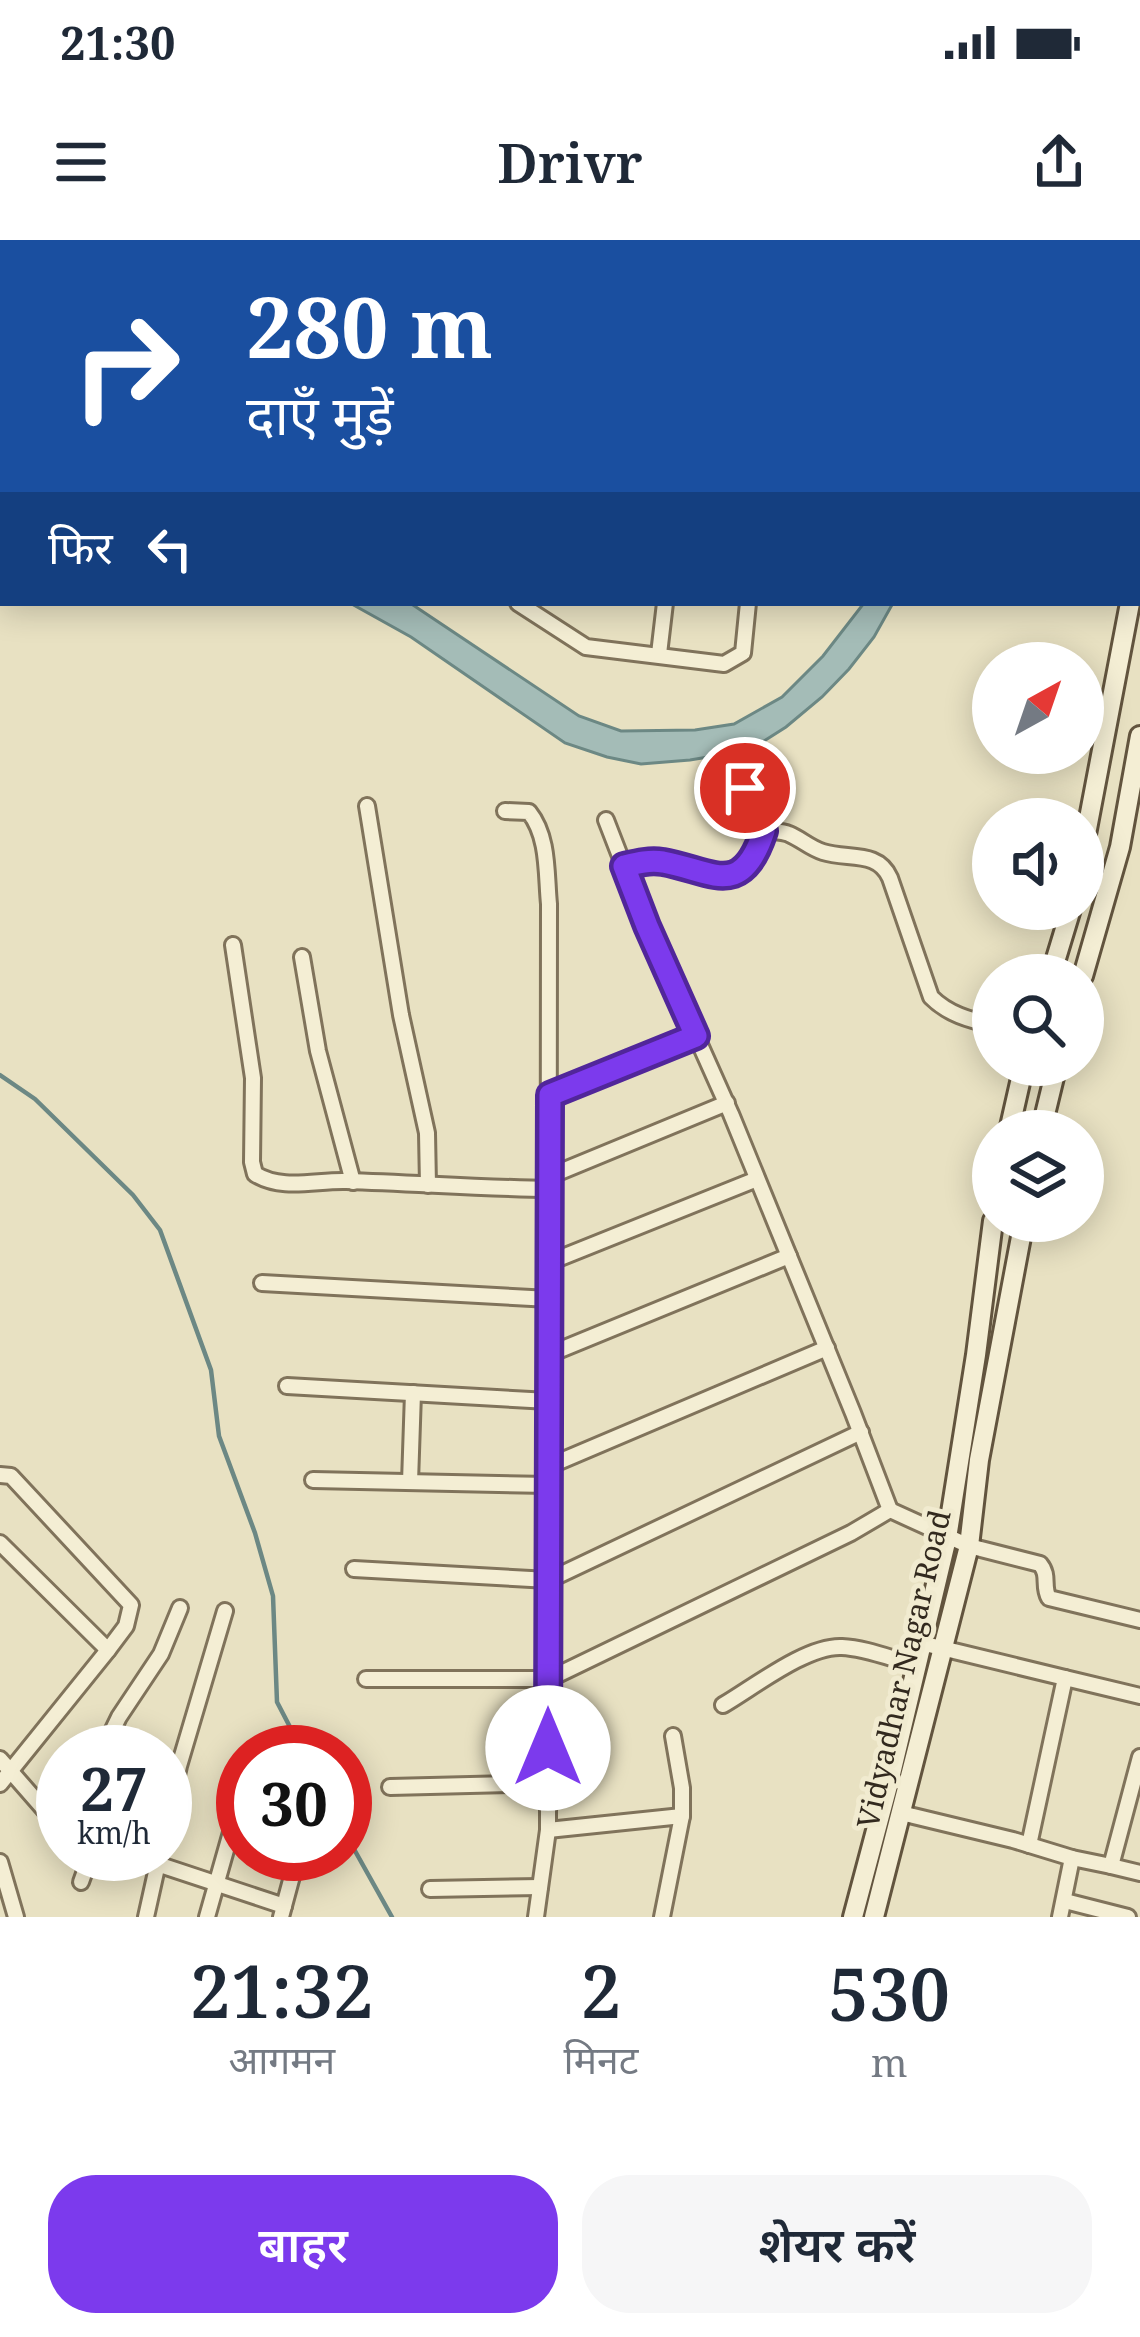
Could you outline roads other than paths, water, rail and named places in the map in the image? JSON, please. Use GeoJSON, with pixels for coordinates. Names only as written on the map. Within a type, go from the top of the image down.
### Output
{"type":"FeatureCollection","features":[{"type":"Feature","properties":{"kind":"main road"},"geometry":{"type":"LineString","coordinates":[[1093,798],[1129,606]]}},
{"type":"Feature","properties":{"kind":"main road"},"geometry":{"type":"LineString","coordinates":[[1089,954],[1120,847],[1140,736]]}},
{"type":"Feature","properties":{"kind":"main road","name":"Vidyadhar Nagar Road"},"geometry":{"type":"LineString","coordinates":[[853,1917],[946,1538],[990,1242]]}},
{"type":"Feature","properties":{"kind":"main road","name":"Vidyadhar Nagar Road"},"geometry":{"type":"LineString","coordinates":[[874,1917],[969,1546],[1020,1242]]}},
{"type":"Feature","properties":{"kind":"street"},"geometry":{"type":"LineString","coordinates":[[523,606],[586,647],[724,664],[743,653],[748,606]]}},
{"type":"Feature","properties":{"kind":"street"},"geometry":{"type":"LineString","coordinates":[[659,654],[665,606]]}},
{"type":"Feature","properties":{"kind":"street"},"geometry":{"type":"LineString","coordinates":[[745,788],[753,826],[793,835],[828,854],[879,862],[890,878],[931,997],[942,1008],[972,1021]]}},
{"type":"Feature","properties":{"kind":"street"},"geometry":{"type":"LineString","coordinates":[[367,806],[401,1015],[427,1132],[428,1185]]}},
{"type":"Feature","properties":{"kind":"street"},"geometry":{"type":"LineString","coordinates":[[505,811],[530,812],[543,836],[549,904],[548,1830],[536,1917]]}},
{"type":"Feature","properties":{"kind":"street"},"geometry":{"type":"LineString","coordinates":[[606,820],[647,926],[727,1103],[890,1510],[946,1538],[1040,1564],[1047,1576],[1048,1598],[1140,1620]]}},
{"type":"Feature","properties":{"kind":"street"},"geometry":{"type":"LineString","coordinates":[[624,866],[661,862],[725,877],[746,866],[764,831]]}},
{"type":"Feature","properties":{"kind":"street"},"geometry":{"type":"LineString","coordinates":[[233,945],[253,1078],[252,1162],[255,1174],[266,1181],[550,1183],[727,1103]]}},
{"type":"Feature","properties":{"kind":"street"},"geometry":{"type":"LineString","coordinates":[[302,957],[318,1051],[353,1182]]}},
{"type":"Feature","properties":{"kind":"street"},"geometry":{"type":"LineString","coordinates":[[550,1095],[696,1036]]}},
{"type":"Feature","properties":{"kind":"street"},"geometry":{"type":"LineString","coordinates":[[550,1262],[758,1179]]}},
{"type":"Feature","properties":{"kind":"street"},"geometry":{"type":"LineString","coordinates":[[550,1354],[788,1256]]}},
{"type":"Feature","properties":{"kind":"street"},"geometry":{"type":"LineString","coordinates":[[262,1283],[550,1299]]}},
{"type":"Feature","properties":{"kind":"street"},"geometry":{"type":"LineString","coordinates":[[549,1466],[827,1348]]}},
{"type":"Feature","properties":{"kind":"street"},"geometry":{"type":"LineString","coordinates":[[287,1386],[550,1401]]}},
{"type":"Feature","properties":{"kind":"street"},"geometry":{"type":"LineString","coordinates":[[410,1482],[413,1393]]}},
{"type":"Feature","properties":{"kind":"street"},"geometry":{"type":"LineString","coordinates":[[354,1569],[549,1580],[861,1432]]}},
{"type":"Feature","properties":{"kind":"street"},"geometry":{"type":"LineString","coordinates":[[0,1475],[10,1476],[130,1605],[126,1626],[108,1650],[4,1771],[36,1802]]}},
{"type":"Feature","properties":{"kind":"street"},"geometry":{"type":"LineString","coordinates":[[313,1480],[549,1485]]}},
{"type":"Feature","properties":{"kind":"street"},"geometry":{"type":"LineString","coordinates":[[366,1679],[549,1678],[890,1510]]}},
{"type":"Feature","properties":{"kind":"street"},"geometry":{"type":"LineString","coordinates":[[0,1543],[108,1650]]}},
{"type":"Feature","properties":{"kind":"street"},"geometry":{"type":"LineString","coordinates":[[116,1725],[161,1654],[180,1608]]}},
{"type":"Feature","properties":{"kind":"street"},"geometry":{"type":"LineString","coordinates":[[191,1725],[225,1611]]}},
{"type":"Feature","properties":{"kind":"street"},"geometry":{"type":"LineString","coordinates":[[921,1643],[1140,1696]]}},
{"type":"Feature","properties":{"kind":"street"},"geometry":{"type":"LineString","coordinates":[[723,1705],[826,1648],[845,1647],[916,1665]]}},
{"type":"Feature","properties":{"kind":"street"},"geometry":{"type":"LineString","coordinates":[[1029,1845],[1065,1678]]}},
{"type":"Feature","properties":{"kind":"street"},"geometry":{"type":"LineString","coordinates":[[662,1917],[682,1816],[673,1736]]}},
{"type":"Feature","properties":{"kind":"street"},"geometry":{"type":"LineString","coordinates":[[1111,1866],[1140,1757]]}},
{"type":"Feature","properties":{"kind":"street"},"geometry":{"type":"LineString","coordinates":[[390,1787],[548,1784]]}},
{"type":"Feature","properties":{"kind":"street"},"geometry":{"type":"LineString","coordinates":[[901,1813],[1140,1873]]}},
{"type":"Feature","properties":{"kind":"street"},"geometry":{"type":"LineString","coordinates":[[548,1830],[682,1816]]}},
{"type":"Feature","properties":{"kind":"street"},"geometry":{"type":"LineString","coordinates":[[1072,1858],[1062,1909],[1128,1917]]}},
{"type":"Feature","properties":{"kind":"street"},"geometry":{"type":"LineString","coordinates":[[0,1862],[16,1917]]}},
{"type":"Feature","properties":{"kind":"street"},"geometry":{"type":"LineString","coordinates":[[192,1873],[283,1911],[291,1881]]}},
{"type":"Feature","properties":{"kind":"street"},"geometry":{"type":"LineString","coordinates":[[146,1917],[154,1881]]}},
{"type":"Feature","properties":{"kind":"street"},"geometry":{"type":"LineString","coordinates":[[207,1917],[218,1881]]}},
{"type":"Feature","properties":{"kind":"street"},"geometry":{"type":"LineString","coordinates":[[430,1889],[540,1887]]}},
{"type":"Feature","properties":{"kind":"water"},"geometry":{"type":"Polygon","coordinates":[[[355,606],[414,606],[579,716],[621,731],[695,730],[734,724],[782,697],[823,656],[862,606],[891,606],[874,637],[822,697],[750,750],[641,764],[565,743],[411,637],[355,606]]]}},
{"type":"Feature","properties":{"kind":"waterway"},"geometry":{"type":"LineString","coordinates":[[0,1075],[35,1099],[133,1195],[160,1230],[211,1370],[219,1436],[273,1596],[277,1702],[289,1725]]}},
{"type":"Feature","properties":{"kind":"waterway"},"geometry":{"type":"LineString","coordinates":[[372,1881],[392,1917]]}}]}
